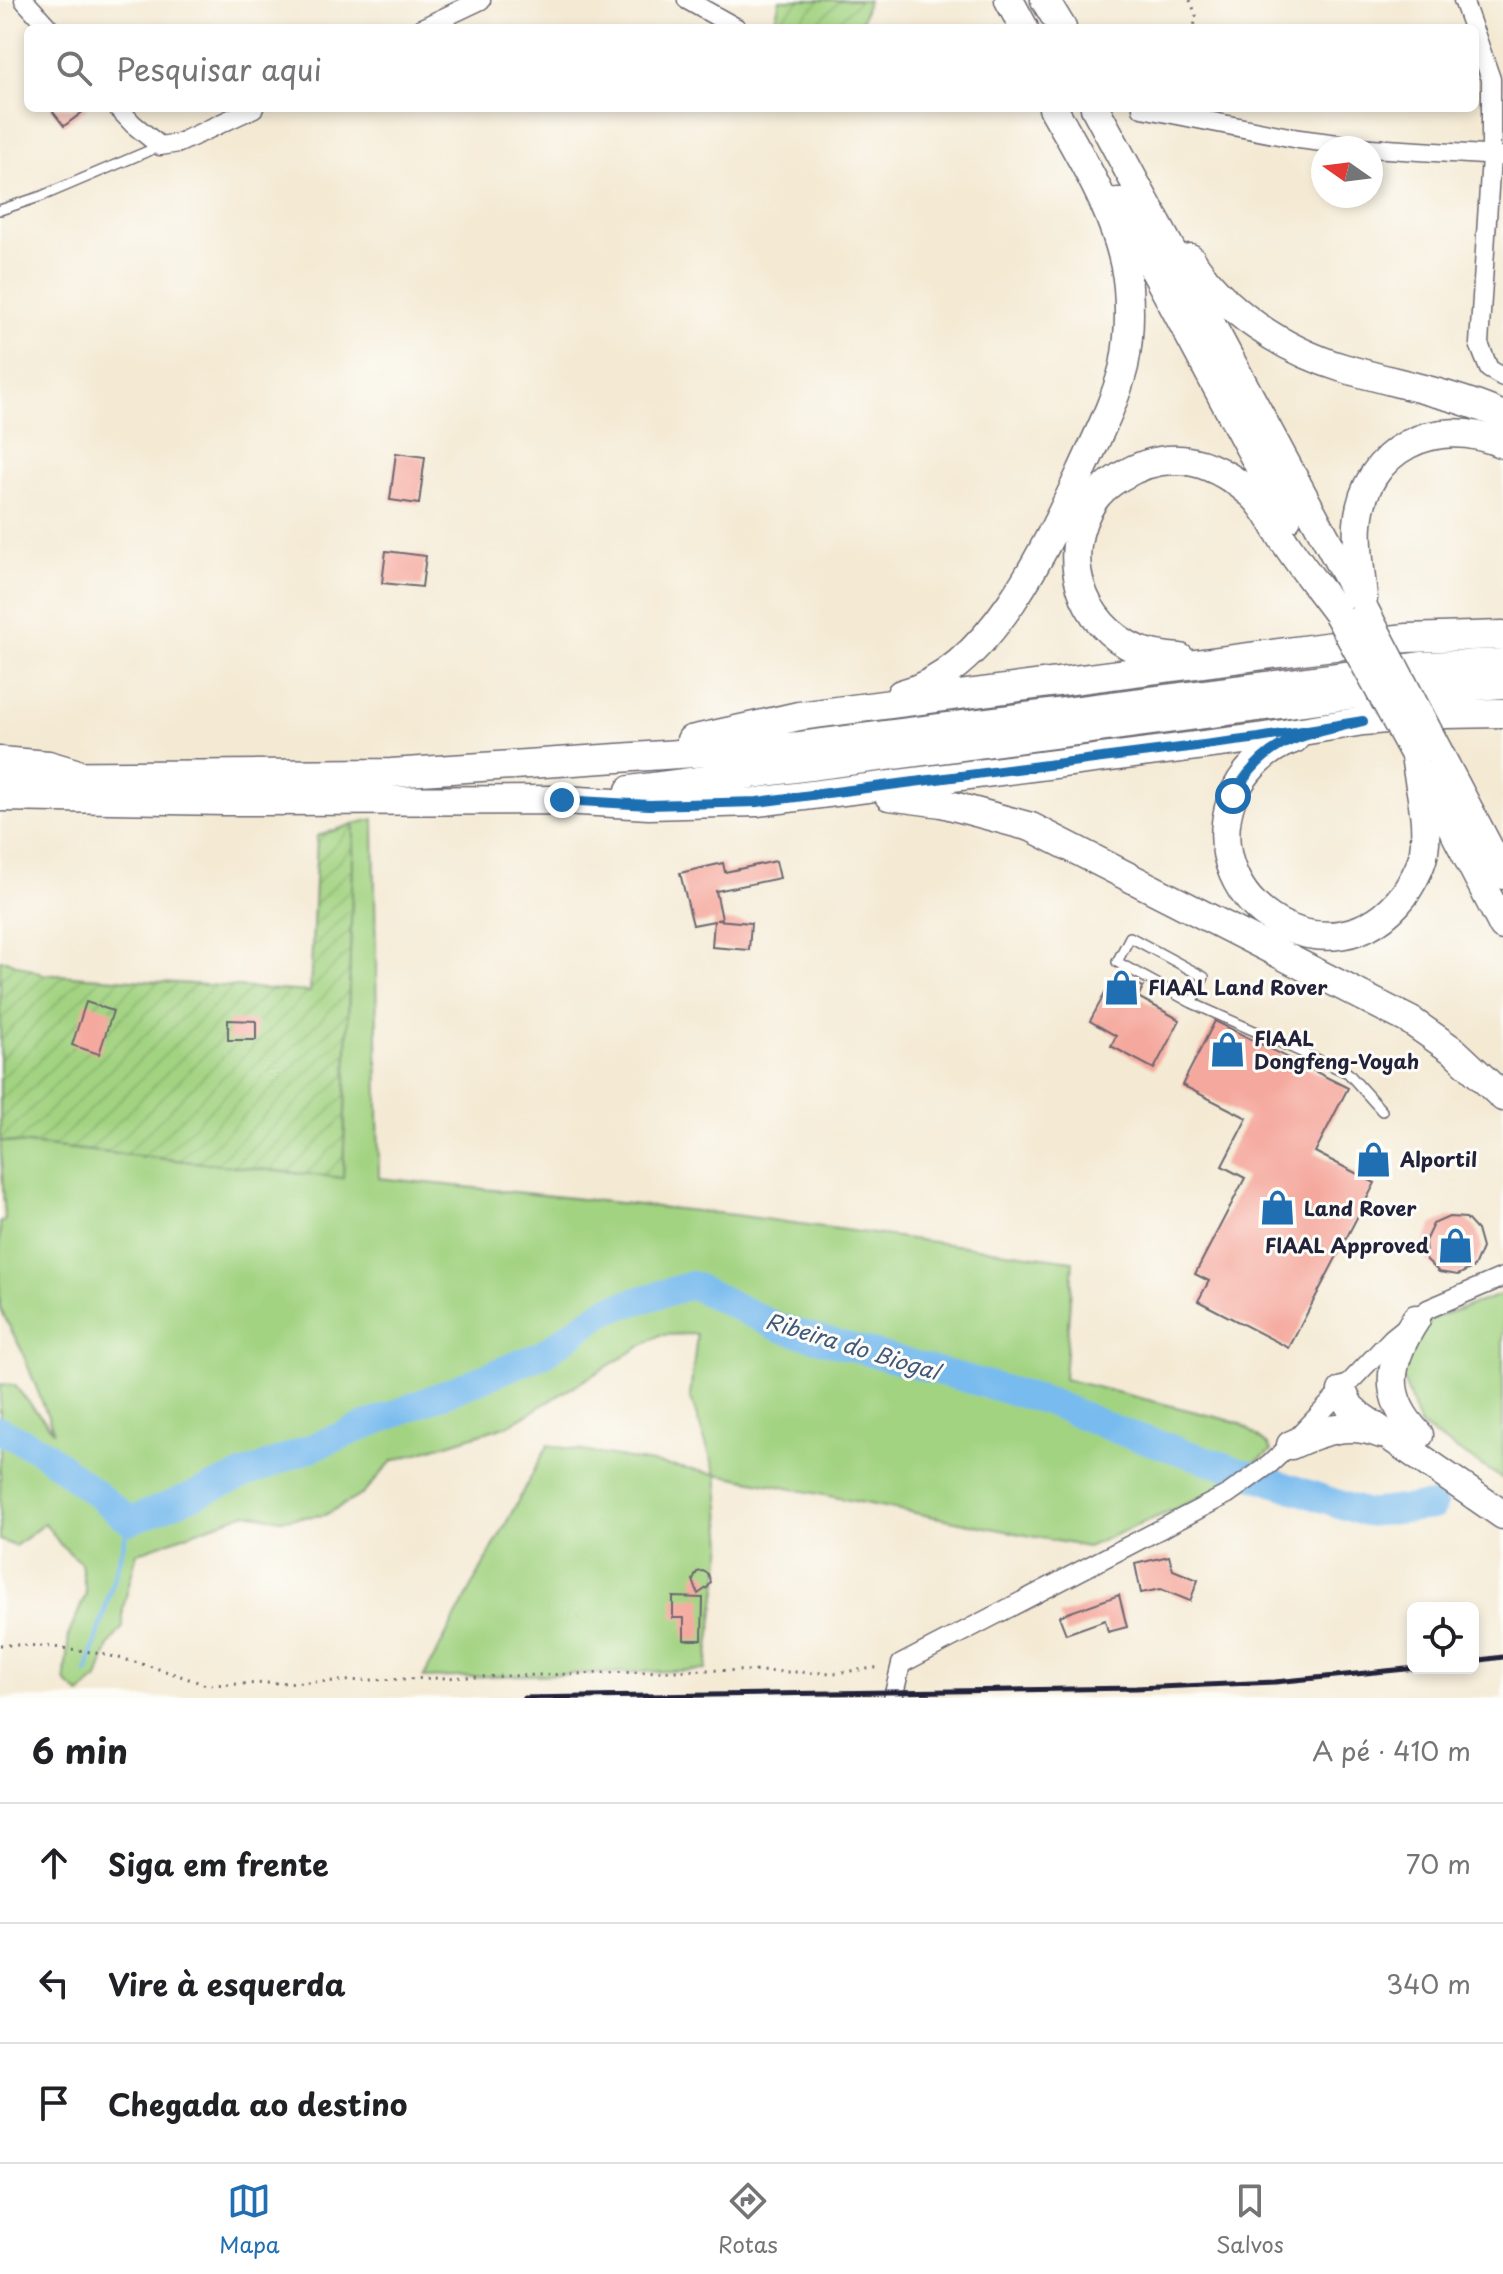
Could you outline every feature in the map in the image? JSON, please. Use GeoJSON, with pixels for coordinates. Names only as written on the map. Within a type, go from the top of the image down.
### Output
{"type":"FeatureCollection","features":[{"type":"Feature","properties":{"kind":"main road"},"geometry":{"type":"LineString","coordinates":[[1003,0],[1013,24]]}},
{"type":"Feature","properties":{"kind":"main road"},"geometry":{"type":"LineString","coordinates":[[1009,0],[1022,24]]}},
{"type":"Feature","properties":{"kind":"main road"},"geometry":{"type":"LineString","coordinates":[[1037,0],[1050,24]]}},
{"type":"Feature","properties":{"kind":"main road"},"geometry":{"type":"LineString","coordinates":[[1045,0],[1060,24]]}},
{"type":"Feature","properties":{"kind":"main road"},"geometry":{"type":"LineString","coordinates":[[1083,113],[1221,297],[1256,325],[1298,351],[1341,367],[1455,398],[1503,416]]}},
{"type":"Feature","properties":{"kind":"main road"},"geometry":{"type":"LineString","coordinates":[[1083,113],[1351,613],[1462,794],[1503,875]]}},
{"type":"Feature","properties":{"kind":"main road"},"geometry":{"type":"LineString","coordinates":[[598,760],[907,693],[943,675],[977,645],[1008,610],[1035,566],[1112,406],[1124,365],[1129,326],[1128,284],[1101,198],[1083,113]]}},
{"type":"Feature","properties":{"kind":"main road"},"geometry":{"type":"LineString","coordinates":[[1351,613],[1357,524],[1370,481],[1385,460],[1417,438],[1435,434],[1473,433],[1503,444]]}},
{"type":"Feature","properties":{"kind":"main road"},"geometry":{"type":"LineString","coordinates":[[1232,659],[1188,659],[1139,650],[1118,639],[1100,623],[1083,598],[1076,562],[1082,526],[1093,501],[1111,483],[1134,468],[1160,460],[1183,459],[1210,465],[1250,492],[1351,613],[1415,755],[1503,926]]}},
{"type":"Feature","properties":{"kind":"main road"},"geometry":{"type":"LineString","coordinates":[[799,716],[1407,638],[1503,618]]}},
{"type":"Feature","properties":{"kind":"main road"},"geometry":{"type":"LineString","coordinates":[[1407,638],[1503,635]]}},
{"type":"Feature","properties":{"kind":"main road"},"geometry":{"type":"LineString","coordinates":[[0,776],[391,773],[800,746],[1409,668],[1503,663]]}},
{"type":"Feature","properties":{"kind":"main road"},"geometry":{"type":"LineString","coordinates":[[562,800],[1348,695],[1503,684]]}},
{"type":"Feature","properties":{"kind":"main road"},"geometry":{"type":"LineString","coordinates":[[0,797],[225,801],[562,800],[649,805],[709,804],[824,794],[1259,738],[1363,721],[1503,713]]}},
{"type":"Feature","properties":{"kind":"main road"},"geometry":{"type":"LineString","coordinates":[[1363,721],[1279,745],[1248,771],[1233,796],[1225,822],[1226,850],[1233,875],[1248,899],[1269,919],[1294,933],[1347,935],[1373,925],[1392,910],[1411,885],[1424,855],[1426,827],[1415,755]]}},
{"type":"Feature","properties":{"kind":"main road"},"geometry":{"type":"LineString","coordinates":[[824,794],[865,794],[942,803],[1031,827],[1411,1021],[1455,1052],[1503,1097]]}},
{"type":"Feature","properties":{"kind":"main road"},"geometry":{"type":"LineString","coordinates":[[1462,794],[1503,846]]}},
{"type":"Feature","properties":{"kind":"main road"},"geometry":{"type":"LineString","coordinates":[[1409,1440],[1394,1394],[1393,1370],[1399,1345],[1416,1319]]}},
{"type":"Feature","properties":{"kind":"main road"},"geometry":{"type":"LineString","coordinates":[[1342,1391],[1350,1407],[1503,1495]]}},
{"type":"Feature","properties":{"kind":"main road"},"geometry":{"type":"LineString","coordinates":[[1291,1445],[1318,1432],[1339,1427],[1361,1428],[1409,1440],[1503,1515]]}},
{"type":"Feature","properties":{"kind":"street"},"geometry":{"type":"LineString","coordinates":[[24,0],[45,24]]}},
{"type":"Feature","properties":{"kind":"street"},"geometry":{"type":"LineString","coordinates":[[430,24],[481,0]]}},
{"type":"Feature","properties":{"kind":"street"},"geometry":{"type":"LineString","coordinates":[[687,0],[730,24]]}},
{"type":"Feature","properties":{"kind":"street"},"geometry":{"type":"LineString","coordinates":[[1463,0],[1472,24]]}},
{"type":"Feature","properties":{"kind":"street"},"geometry":{"type":"LineString","coordinates":[[1479,45],[1491,79],[1497,157],[1479,344],[1489,369],[1503,377]]}},
{"type":"Feature","properties":{"kind":"street"},"geometry":{"type":"LineString","coordinates":[[122,112],[160,146],[179,143],[245,112]]}},
{"type":"Feature","properties":{"kind":"street"},"geometry":{"type":"LineString","coordinates":[[1162,112],[1311,141]]}},
{"type":"Feature","properties":{"kind":"street"},"geometry":{"type":"LineString","coordinates":[[1383,149],[1497,157]]}},
{"type":"Feature","properties":{"kind":"street"},"geometry":{"type":"LineString","coordinates":[[0,756],[49,760],[106,777]]}},
{"type":"Feature","properties":{"kind":"street"},"geometry":{"type":"LineString","coordinates":[[893,1698],[901,1664],[1228,1494],[1291,1445],[1392,1338],[1428,1309],[1503,1277]]}},
{"type":"Feature","properties":{"kind":"lane"},"geometry":{"type":"LineString","coordinates":[[0,210],[42,196],[160,146]]}},
{"type":"Feature","properties":{"kind":"lane"},"geometry":{"type":"LineString","coordinates":[[1192,1003],[1204,977],[1130,937],[1117,962],[1192,1003],[1348,1073],[1382,1111]]}},
{"type":"Feature","properties":{"kind":"path"},"geometry":{"type":"LineString","coordinates":[[1190,0],[1196,15],[1195,24]]}},
{"type":"Feature","properties":{"kind":"path"},"geometry":{"type":"LineString","coordinates":[[0,1645],[44,1644],[85,1649],[147,1663],[206,1685],[706,1670],[834,1673],[901,1664]]}},
{"type":"Feature","properties":{"kind":"green space"},"geometry":{"type":"Polygon","coordinates":[[[780,0],[868,0],[861,24],[774,24],[780,0]]]}},
{"type":"Feature","properties":{"kind":"green space"},"geometry":{"type":"Polygon","coordinates":[[[374,819],[379,1178],[735,1215],[1073,1261],[1064,1379],[1240,1423],[1268,1445],[1271,1451],[1208,1495],[1087,1547],[717,1474],[723,1544],[706,1670],[423,1678],[548,1445],[716,1474],[690,1396],[697,1334],[660,1335],[509,1425],[392,1461],[363,1494],[325,1515],[281,1519],[246,1513],[137,1553],[123,1608],[123,1627],[109,1645],[98,1679],[80,1694],[66,1683],[65,1676],[69,1634],[86,1594],[81,1563],[60,1544],[45,1523],[15,1546],[0,1540],[0,1384],[14,1385],[54,1432],[21,1349],[0,1308],[0,1223],[5,1220],[0,1141],[343,1178],[354,824],[374,819]]]}},
{"type":"Feature","properties":{"kind":"green space"},"geometry":{"type":"Polygon","coordinates":[[[354,824],[343,1178],[0,1141],[0,960],[42,974],[310,992],[317,836],[354,824]]]}},
{"type":"Feature","properties":{"kind":"green space"},"geometry":{"type":"Polygon","coordinates":[[[1503,1294],[1503,1479],[1420,1426],[1401,1373],[1412,1338],[1434,1318],[1503,1294]]]}},
{"type":"Feature","properties":{"kind":"building"},"geometry":{"type":"Polygon","coordinates":[[[53,112],[83,112],[64,126],[53,112]]]}},
{"type":"Feature","properties":{"kind":"building"},"geometry":{"type":"Polygon","coordinates":[[[396,453],[425,457],[419,504],[390,500],[396,453]]]}},
{"type":"Feature","properties":{"kind":"building"},"geometry":{"type":"Polygon","coordinates":[[[386,551],[426,556],[422,587],[382,583],[386,551]]]}},
{"type":"Feature","properties":{"kind":"building"},"geometry":{"type":"Polygon","coordinates":[[[776,861],[780,878],[716,891],[722,919],[716,920],[751,923],[749,950],[712,947],[714,921],[693,925],[680,873],[723,863],[725,872],[776,861]]]}},
{"type":"Feature","properties":{"kind":"building"},"geometry":{"type":"Polygon","coordinates":[[[1116,973],[1143,987],[1138,997],[1180,1020],[1154,1069],[1111,1046],[1116,1036],[1090,1021],[1116,973]]]}},
{"type":"Feature","properties":{"kind":"building"},"geometry":{"type":"Polygon","coordinates":[[[86,1002],[113,1011],[99,1054],[72,1045],[86,1002]]]}},
{"type":"Feature","properties":{"kind":"building"},"geometry":{"type":"Polygon","coordinates":[[[228,1020],[256,1021],[256,1040],[228,1040],[228,1020]]]}},
{"type":"Feature","properties":{"kind":"building"},"geometry":{"type":"Polygon","coordinates":[[[1215,1021],[1348,1088],[1315,1152],[1375,1183],[1289,1348],[1198,1301],[1209,1281],[1195,1274],[1245,1178],[1222,1166],[1247,1118],[1182,1085],[1215,1021]]]}},
{"type":"Feature","properties":{"kind":"building"},"geometry":{"type":"Polygon","coordinates":[[[1449,1217],[1466,1218],[1477,1230],[1482,1248],[1474,1267],[1458,1275],[1439,1272],[1426,1259],[1425,1241],[1433,1224],[1449,1217]]]}},
{"type":"Feature","properties":{"kind":"building"},"geometry":{"type":"Polygon","coordinates":[[[1169,1556],[1173,1570],[1198,1580],[1190,1601],[1161,1589],[1141,1593],[1135,1564],[1169,1556]]]}},
{"type":"Feature","properties":{"kind":"building"},"geometry":{"type":"Polygon","coordinates":[[[703,1571],[711,1582],[698,1594],[693,1580],[697,1572],[703,1571]]]}},
{"type":"Feature","properties":{"kind":"building"},"geometry":{"type":"Polygon","coordinates":[[[1119,1595],[1127,1627],[1108,1632],[1105,1620],[1066,1634],[1059,1616],[1119,1595]]]}},
{"type":"Feature","properties":{"kind":"building"},"geometry":{"type":"Polygon","coordinates":[[[673,1597],[703,1598],[702,1640],[684,1640],[684,1618],[673,1618],[673,1597]]]}},
{"type":"Feature","properties":{"kind":"waterway","name":"Ribeira do Biogal"},"geometry":{"type":"LineString","coordinates":[[0,1430],[43,1452],[130,1521],[543,1354],[606,1310],[692,1285],[780,1328],[1047,1401],[1119,1431],[1366,1513],[1433,1506]]}},
{"type":"Feature","properties":{"kind":"waterway"},"geometry":{"type":"LineString","coordinates":[[87,1672],[130,1521]]}},
{"type":"Feature","properties":{"kind":"railway"},"geometry":{"type":"LineString","coordinates":[[1479,1660],[1503,1657]]}},
{"type":"Feature","properties":{"kind":"railway"},"geometry":{"type":"LineString","coordinates":[[524,1698],[1136,1688],[1275,1682],[1407,1669]]}},
{"type":"Feature","properties":{"kind":"place","name":"FIAAL Land Rover"},"geometry":{"type":"Point","coordinates":[1122,987]}},
{"type":"Feature","properties":{"kind":"place","name":"FIAAL Dongfeng-Voyah"},"geometry":{"type":"Point","coordinates":[1228,1049]}},
{"type":"Feature","properties":{"kind":"place","name":"Alportil"},"geometry":{"type":"Point","coordinates":[1374,1159]}},
{"type":"Feature","properties":{"kind":"place","name":"Land Rover"},"geometry":{"type":"Point","coordinates":[1278,1208]}},
{"type":"Feature","properties":{"kind":"place","name":"FIAAL Approved"},"geometry":{"type":"Point","coordinates":[1455,1245]}},
{"type":"Feature","properties":{"kind":"route"},"geometry":{"type":"LineString","coordinates":[[562,800],[649,805],[757,802],[1259,738],[1363,721],[1290,740],[1269,751],[1248,771],[1233,796]]}}]}
